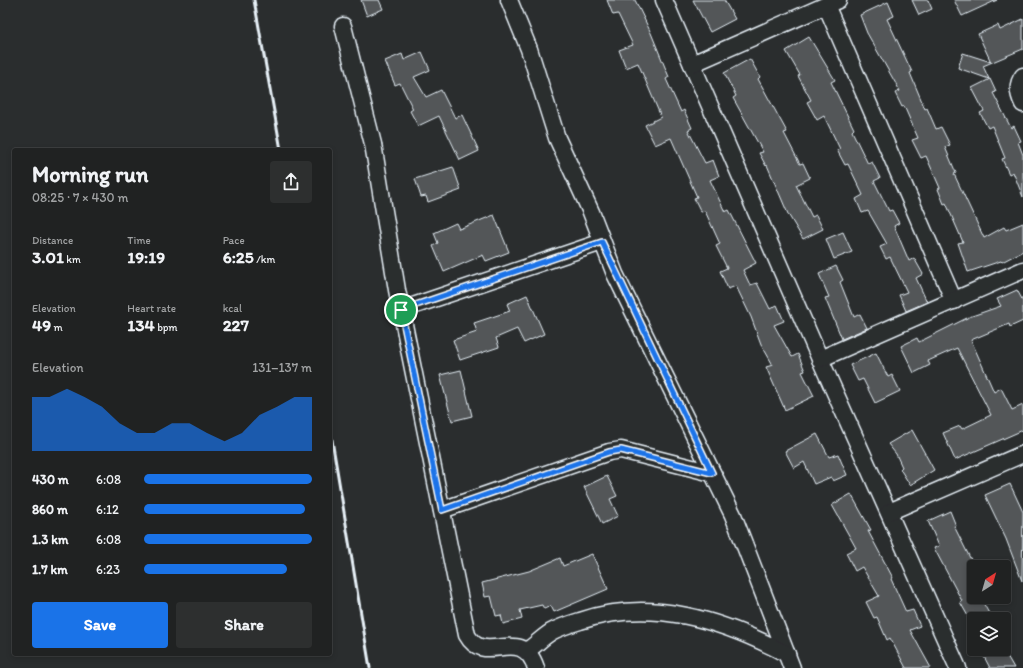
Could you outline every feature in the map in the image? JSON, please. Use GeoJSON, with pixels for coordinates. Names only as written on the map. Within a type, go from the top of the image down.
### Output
{"type":"FeatureCollection","features":[{"type":"Feature","properties":{"kind":"street"},"geometry":{"type":"LineString","coordinates":[[508,0],[529,49],[557,138],[591,212],[602,242],[733,515],[789,661]]}},
{"type":"Feature","properties":{"kind":"street"},"geometry":{"type":"LineString","coordinates":[[664,0],[820,359],[958,668]]}},
{"type":"Feature","properties":{"kind":"street"},"geometry":{"type":"LineString","coordinates":[[692,64],[832,3],[954,301]]}},
{"type":"Feature","properties":{"kind":"street"},"geometry":{"type":"LineString","coordinates":[[343,26],[373,144],[401,310],[467,635],[472,645],[480,650],[489,651],[520,648],[527,651],[536,668]]}},
{"type":"Feature","properties":{"kind":"street"},"geometry":{"type":"LineString","coordinates":[[1023,76],[1018,89],[1023,104]]}},
{"type":"Feature","properties":{"kind":"street"},"geometry":{"type":"LineString","coordinates":[[401,310],[602,242]]}},
{"type":"Feature","properties":{"kind":"street"},"geometry":{"type":"LineString","coordinates":[[820,359],[1023,270]]}},
{"type":"Feature","properties":{"kind":"street"},"geometry":{"type":"LineString","coordinates":[[442,510],[621,450],[712,473]]}},
{"type":"Feature","properties":{"kind":"street"},"geometry":{"type":"LineString","coordinates":[[889,512],[1023,454]]}},
{"type":"Feature","properties":{"kind":"street"},"geometry":{"type":"LineString","coordinates":[[527,651],[550,633],[587,618],[619,611],[645,610],[664,611],[719,624],[766,643],[789,661]]}},
{"type":"Feature","properties":{"kind":"building"},"geometry":{"type":"Polygon","coordinates":[[[361,0],[379,0],[383,9],[367,16],[361,0]]]}},
{"type":"Feature","properties":{"kind":"building"},"geometry":{"type":"Polygon","coordinates":[[[607,0],[635,0],[651,33],[669,77],[666,79],[681,112],[684,110],[692,128],[688,130],[705,163],[713,160],[719,176],[710,180],[725,212],[729,210],[756,263],[743,270],[750,285],[757,283],[770,309],[777,305],[784,321],[774,325],[792,357],[798,354],[805,371],[802,372],[814,396],[785,410],[766,367],[773,365],[761,344],[751,317],[736,286],[728,289],[720,271],[727,268],[716,246],[720,244],[705,211],[701,212],[694,198],[697,197],[671,138],[655,145],[645,125],[661,117],[638,63],[626,68],[619,50],[633,45],[618,14],[613,15],[607,0]]]}},
{"type":"Feature","properties":{"kind":"building"},"geometry":{"type":"Polygon","coordinates":[[[693,0],[724,0],[735,19],[710,32],[693,0]]]}},
{"type":"Feature","properties":{"kind":"building"},"geometry":{"type":"Polygon","coordinates":[[[912,0],[928,0],[932,9],[919,15],[912,0]]]}},
{"type":"Feature","properties":{"kind":"building"},"geometry":{"type":"Polygon","coordinates":[[[954,0],[997,0],[962,16],[954,0]]]}},
{"type":"Feature","properties":{"kind":"building"},"geometry":{"type":"Polygon","coordinates":[[[888,2],[894,16],[887,19],[912,72],[910,73],[925,109],[927,108],[936,129],[941,127],[950,145],[945,147],[956,173],[954,174],[984,238],[1004,227],[1006,230],[1023,223],[1023,251],[1002,262],[1001,261],[968,272],[958,243],[963,242],[946,203],[944,204],[938,189],[940,188],[926,156],[921,158],[912,140],[918,138],[904,106],[902,107],[895,93],[900,91],[867,33],[860,15],[888,2]]]}},
{"type":"Feature","properties":{"kind":"building"},"geometry":{"type":"Polygon","coordinates":[[[1023,19],[1023,49],[983,66],[989,79],[958,68],[963,53],[991,62],[978,34],[998,25],[1000,30],[1023,19]]]}},
{"type":"Feature","properties":{"kind":"building"},"geometry":{"type":"Polygon","coordinates":[[[809,37],[835,80],[831,82],[854,129],[852,131],[868,164],[872,162],[880,178],[874,181],[889,211],[892,210],[899,223],[894,226],[909,261],[914,258],[923,274],[916,278],[927,302],[906,311],[899,295],[907,292],[890,257],[886,259],[880,247],[887,244],[868,211],[862,213],[856,199],[863,195],[848,164],[845,165],[837,150],[840,149],[824,116],[817,120],[807,102],[811,100],[798,76],[800,75],[786,51],[809,37]]]}},
{"type":"Feature","properties":{"kind":"building"},"geometry":{"type":"Polygon","coordinates":[[[422,52],[430,70],[414,77],[426,97],[441,90],[455,118],[462,115],[479,151],[460,160],[439,116],[418,126],[410,111],[413,109],[400,83],[395,85],[385,61],[402,54],[404,60],[422,52]]]}},
{"type":"Feature","properties":{"kind":"building"},"geometry":{"type":"Polygon","coordinates":[[[750,59],[760,77],[758,79],[787,132],[784,133],[800,164],[803,163],[810,178],[796,185],[812,217],[816,215],[823,229],[803,239],[788,214],[767,165],[766,166],[759,153],[763,152],[733,98],[736,96],[724,73],[750,59]]]}},
{"type":"Feature","properties":{"kind":"building"},"geometry":{"type":"Polygon","coordinates":[[[990,79],[996,92],[993,93],[1011,128],[1014,126],[1021,141],[1018,142],[1023,155],[1023,197],[1013,172],[1009,174],[1002,159],[1005,158],[992,126],[988,128],[980,113],[984,111],[972,88],[990,79]]]}},
{"type":"Feature","properties":{"kind":"building"},"geometry":{"type":"Polygon","coordinates":[[[453,167],[461,190],[428,202],[426,196],[421,197],[415,179],[453,167]]]}},
{"type":"Feature","properties":{"kind":"building"},"geometry":{"type":"Polygon","coordinates":[[[494,215],[509,252],[486,261],[483,255],[444,272],[433,246],[438,243],[434,233],[456,223],[459,229],[494,215]]]}},
{"type":"Feature","properties":{"kind":"building"},"geometry":{"type":"Polygon","coordinates":[[[843,232],[852,252],[834,259],[826,239],[843,232]]]}},
{"type":"Feature","properties":{"kind":"building"},"geometry":{"type":"Polygon","coordinates":[[[836,266],[843,280],[840,282],[854,317],[860,314],[867,328],[842,339],[825,298],[829,297],[819,274],[836,266]]]}},
{"type":"Feature","properties":{"kind":"building"},"geometry":{"type":"Polygon","coordinates":[[[1017,290],[1023,301],[1023,321],[1010,327],[1009,324],[971,340],[994,392],[1001,388],[1012,410],[1023,405],[1023,430],[955,460],[943,433],[960,426],[962,429],[991,415],[957,348],[928,361],[930,365],[914,373],[901,346],[917,338],[919,342],[969,317],[1001,306],[997,299],[1017,290]]]}},
{"type":"Feature","properties":{"kind":"building"},"geometry":{"type":"Polygon","coordinates":[[[527,295],[544,334],[524,343],[517,329],[496,338],[499,347],[460,360],[453,340],[477,332],[474,323],[510,311],[507,304],[527,295]]]}},
{"type":"Feature","properties":{"kind":"building"},"geometry":{"type":"Polygon","coordinates":[[[876,353],[888,377],[892,375],[900,391],[875,403],[863,379],[858,381],[850,365],[876,353]]]}},
{"type":"Feature","properties":{"kind":"building"},"geometry":{"type":"Polygon","coordinates":[[[461,370],[472,416],[452,421],[440,375],[461,370]]]}},
{"type":"Feature","properties":{"kind":"building"},"geometry":{"type":"Polygon","coordinates":[[[912,430],[934,470],[910,485],[900,469],[902,467],[896,454],[888,444],[912,430]]]}},
{"type":"Feature","properties":{"kind":"building"},"geometry":{"type":"Polygon","coordinates":[[[817,434],[829,457],[838,454],[847,475],[833,481],[831,477],[814,484],[804,462],[794,468],[785,451],[817,434]]]}},
{"type":"Feature","properties":{"kind":"building"},"geometry":{"type":"Polygon","coordinates":[[[607,476],[617,496],[610,499],[618,516],[602,524],[584,487],[607,476]]]}},
{"type":"Feature","properties":{"kind":"building"},"geometry":{"type":"Polygon","coordinates":[[[1010,484],[1023,512],[1022,581],[1006,539],[985,495],[1010,484]]]}},
{"type":"Feature","properties":{"kind":"building"},"geometry":{"type":"Polygon","coordinates":[[[851,494],[871,530],[868,531],[893,578],[891,579],[906,612],[913,610],[920,626],[910,630],[931,668],[906,668],[890,638],[887,640],[877,617],[874,618],[866,602],[879,596],[862,567],[855,571],[846,553],[856,548],[832,505],[851,494]]]}},
{"type":"Feature","properties":{"kind":"building"},"geometry":{"type":"Polygon","coordinates":[[[950,511],[956,526],[954,526],[971,560],[967,560],[967,604],[984,604],[988,612],[967,612],[967,614],[960,602],[962,601],[934,548],[939,546],[928,521],[950,511]]]}},
{"type":"Feature","properties":{"kind":"building"},"geometry":{"type":"Polygon","coordinates":[[[592,554],[608,589],[554,612],[551,606],[544,609],[542,605],[520,610],[522,619],[503,624],[501,615],[496,616],[491,596],[485,597],[482,583],[529,571],[560,558],[563,566],[592,554]]]}},
{"type":"Feature","properties":{"kind":"building"},"geometry":{"type":"Polygon","coordinates":[[[984,656],[1007,656],[1014,668],[990,668],[984,656]]]}},
{"type":"Feature","properties":{"kind":"railway"},"geometry":{"type":"LineString","coordinates":[[254,0],[281,148]]}},
{"type":"Feature","properties":{"kind":"railway"},"geometry":{"type":"LineString","coordinates":[[332,440],[370,668]]}},
{"type":"Feature","properties":{"kind":"route"},"geometry":{"type":"LineString","coordinates":[[602,242],[615,274],[712,473],[621,450],[609,452],[442,510],[401,310],[602,242]]}}]}
